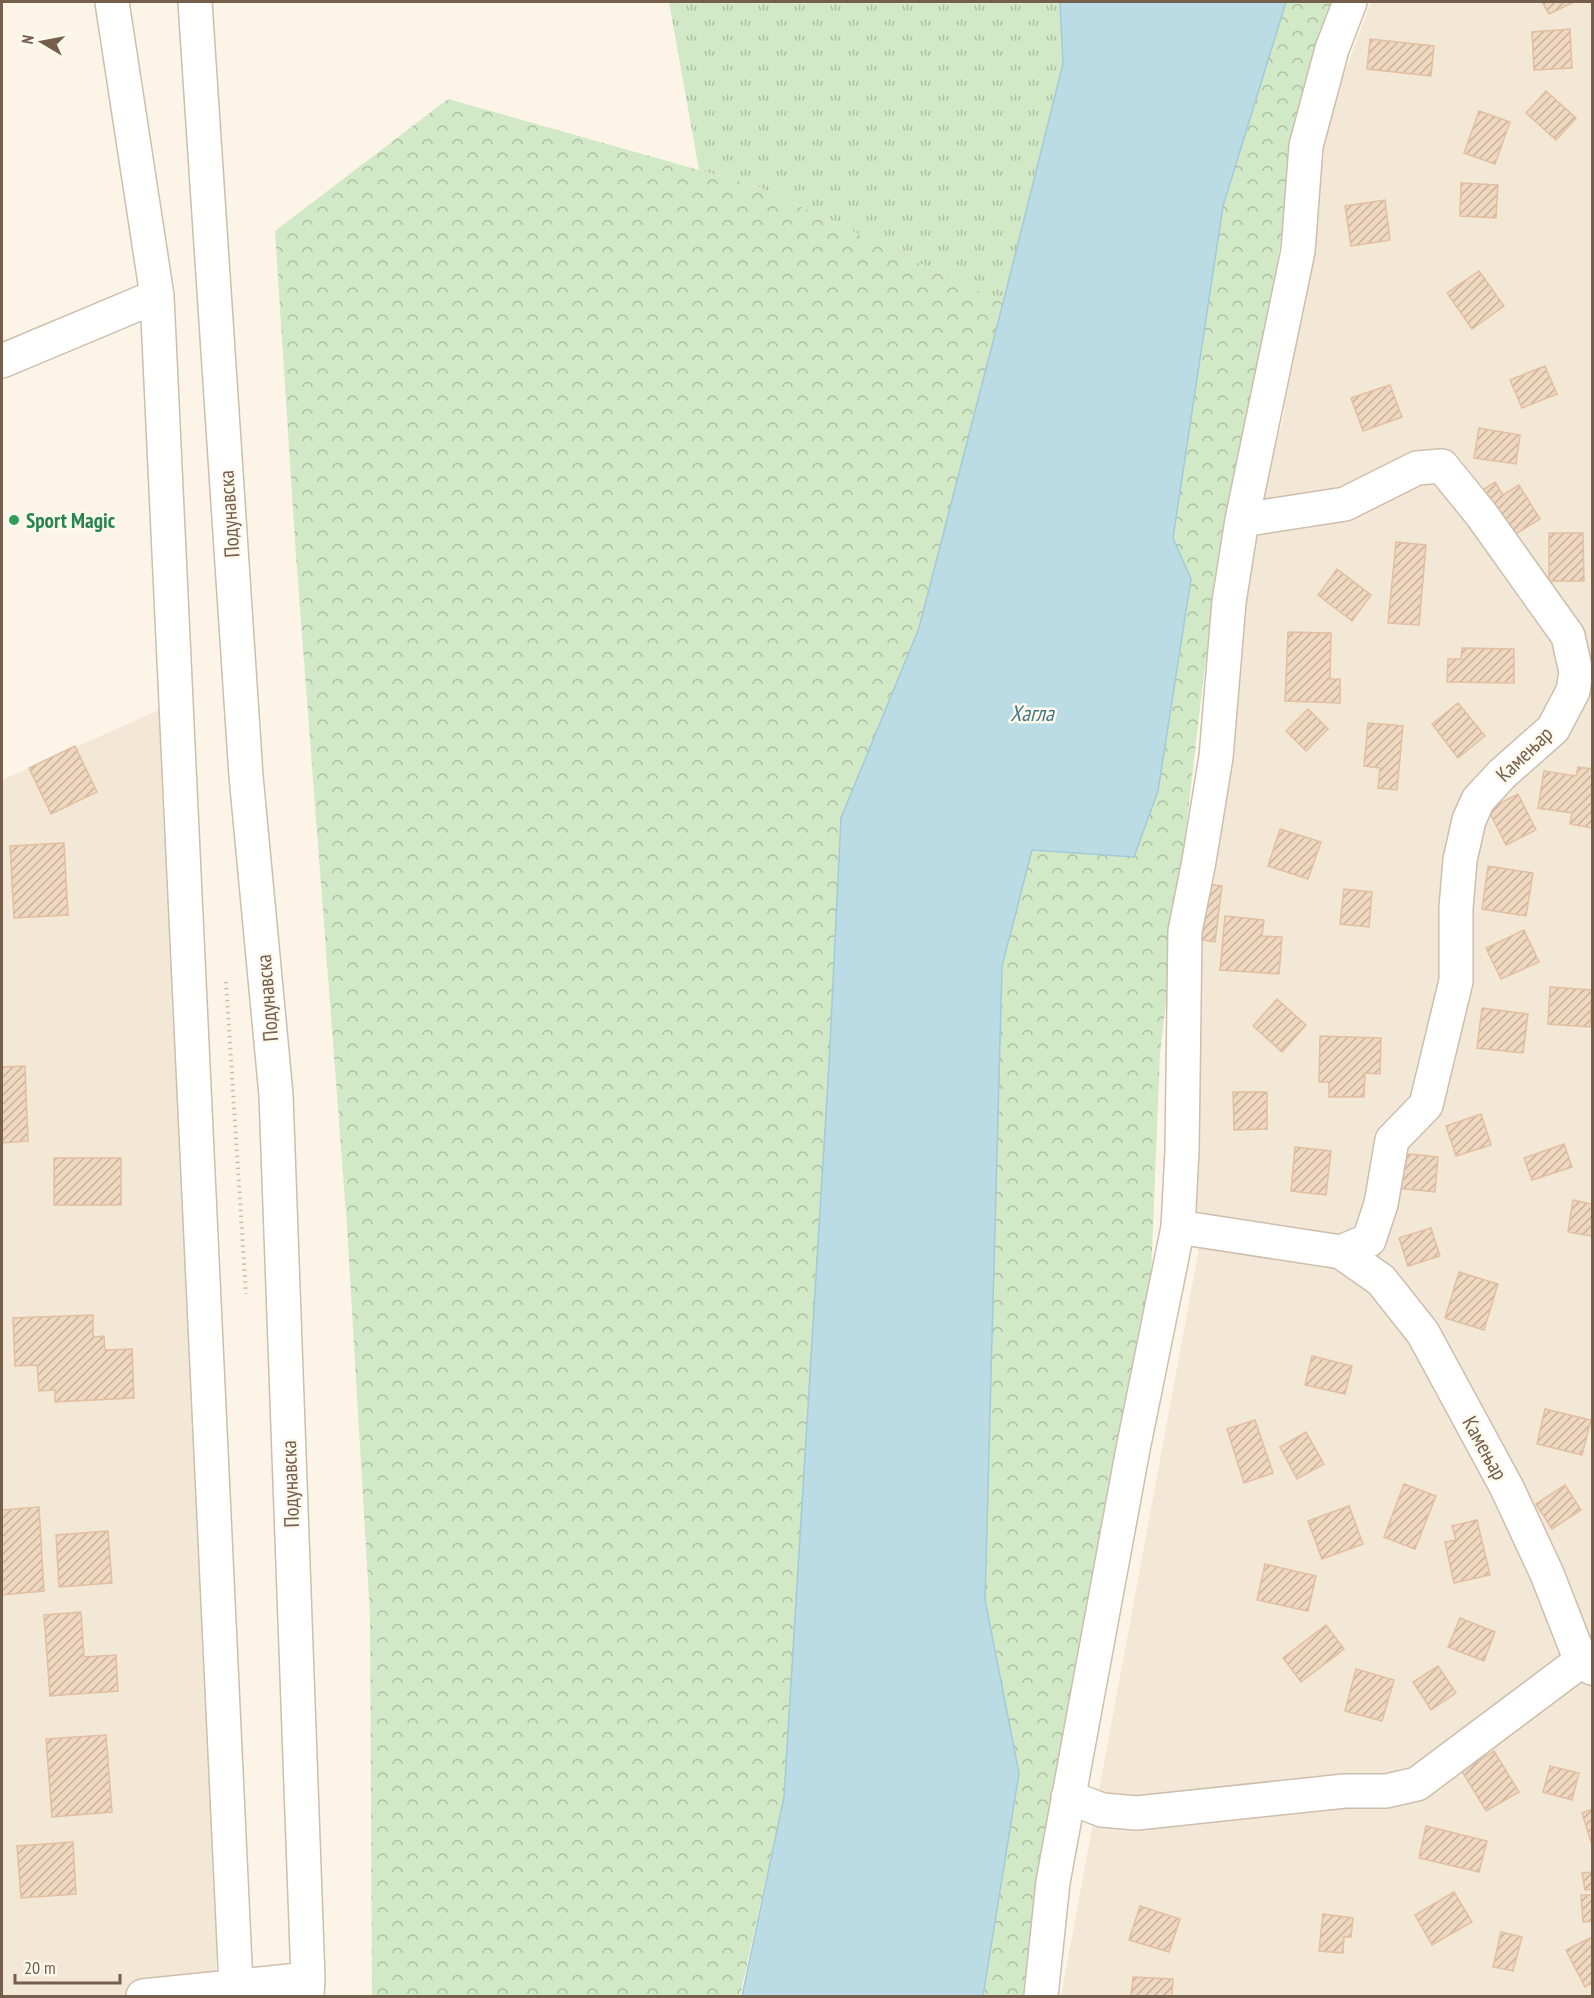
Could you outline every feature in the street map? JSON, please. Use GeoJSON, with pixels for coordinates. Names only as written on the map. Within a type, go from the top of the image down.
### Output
{"type":"FeatureCollection","features":[{"type":"Feature","properties":{"kind":"street"},"geometry":{"type":"LineString","coordinates":[[112,2],[157,297],[236,1986]]}},
{"type":"Feature","properties":{"kind":"street","name":"Подунавска"},"geometry":{"type":"LineString","coordinates":[[195,2],[246,776],[276,1095],[307,1988]]}},
{"type":"Feature","properties":{"kind":"street"},"geometry":{"type":"LineString","coordinates":[[1041,1996],[1053,1882],[1068,1797],[1132,1449],[1178,1227],[1182,1140],[1185,931],[1216,757],[1229,602],[1242,520],[1298,250],[1306,146],[1332,49],[1350,2]]}},
{"type":"Feature","properties":{"kind":"street"},"geometry":{"type":"LineString","coordinates":[[2,361],[157,297]]}},
{"type":"Feature","properties":{"kind":"street","name":"Камењар"},"geometry":{"type":"LineString","coordinates":[[1242,520],[1344,504],[1417,468],[1442,466],[1481,514],[1568,636],[1584,679],[1574,691],[1553,729],[1502,774],[1478,800],[1469,820],[1460,860],[1456,908],[1456,981],[1426,1105],[1392,1140],[1381,1204],[1369,1240],[1341,1252]]}},
{"type":"Feature","properties":{"kind":"street","name":"Камењар"},"geometry":{"type":"LineString","coordinates":[[1178,1227],[1341,1252],[1381,1280],[1423,1333],[1507,1488],[1587,1664]]}},
{"type":"Feature","properties":{"kind":"street"},"geometry":{"type":"LineString","coordinates":[[1068,1797],[1102,1810],[1137,1813],[1345,1791],[1386,1791],[1417,1784],[1587,1664]]}},
{"type":"Feature","properties":{"kind":"street"},"geometry":{"type":"LineString","coordinates":[[143,1996],[236,1986],[307,1988]]}},
{"type":"Feature","properties":{"kind":"path"},"geometry":{"type":"LineString","coordinates":[[226,979],[246,1296]]}},
{"type":"Feature","properties":{"kind":"shaded area"},"geometry":{"type":"Polygon","coordinates":[[[1371,2],[1592,2],[1592,1996],[1061,1996],[1198,1254],[1194,1142],[1197,922],[1245,539],[1282,424],[1312,230],[1323,129],[1371,2]]]}},
{"type":"Feature","properties":{"kind":"shaded area"},"geometry":{"type":"Polygon","coordinates":[[[170,705],[223,1868],[214,1996],[2,1996],[2,780],[170,705]]]}},
{"type":"Feature","properties":{"kind":"green space"},"geometry":{"type":"Polygon","coordinates":[[[669,2],[1060,2],[1063,63],[1003,303],[759,187],[699,170],[669,2]]]}},
{"type":"Feature","properties":{"kind":"green space"},"geometry":{"type":"Polygon","coordinates":[[[1286,2],[1337,2],[1310,66],[1273,288],[1205,665],[1160,1054],[1150,1300],[1035,1893],[1023,1996],[983,1996],[1019,1773],[985,1600],[1002,966],[1032,850],[1134,857],[1158,791],[1191,579],[1173,538],[1223,206],[1286,2]]]}},
{"type":"Feature","properties":{"kind":"green space"},"geometry":{"type":"Polygon","coordinates":[[[448,99],[759,187],[1003,303],[919,628],[841,818],[806,1524],[784,1797],[740,1996],[372,1996],[370,1616],[347,1226],[296,556],[275,231],[448,99]]]}},
{"type":"Feature","properties":{"kind":"water","name":"Хагла"},"geometry":{"type":"Polygon","coordinates":[[[1060,2],[1286,2],[1223,206],[1173,538],[1191,579],[1158,791],[1134,857],[1032,850],[1002,966],[985,1600],[1019,1773],[983,1996],[742,1996],[784,1797],[829,1065],[841,818],[919,628],[1063,64],[1060,2]]]}},
{"type":"Feature","properties":{"kind":"building"},"geometry":{"type":"Polygon","coordinates":[[[1542,2],[1574,2],[1549,14],[1542,2]]]}},
{"type":"Feature","properties":{"kind":"building"},"geometry":{"type":"Polygon","coordinates":[[[1570,29],[1572,68],[1534,70],[1532,32],[1570,29]]]}},
{"type":"Feature","properties":{"kind":"building"},"geometry":{"type":"Polygon","coordinates":[[[1370,39],[1434,46],[1431,76],[1367,69],[1370,39]]]}},
{"type":"Feature","properties":{"kind":"building"},"geometry":{"type":"Polygon","coordinates":[[[1546,91],[1576,118],[1556,140],[1526,113],[1546,91]]]}},
{"type":"Feature","properties":{"kind":"building"},"geometry":{"type":"Polygon","coordinates":[[[1479,111],[1510,122],[1495,164],[1464,153],[1479,111]]]}},
{"type":"Feature","properties":{"kind":"building"},"geometry":{"type":"Polygon","coordinates":[[[1461,183],[1498,185],[1496,218],[1460,216],[1461,183]]]}},
{"type":"Feature","properties":{"kind":"building"},"geometry":{"type":"Polygon","coordinates":[[[1385,200],[1390,240],[1351,246],[1345,206],[1385,200]]]}},
{"type":"Feature","properties":{"kind":"building"},"geometry":{"type":"Polygon","coordinates":[[[1479,271],[1504,306],[1472,329],[1447,293],[1479,271]]]}},
{"type":"Feature","properties":{"kind":"building"},"geometry":{"type":"Polygon","coordinates":[[[1545,366],[1557,394],[1522,408],[1510,380],[1545,366]]]}},
{"type":"Feature","properties":{"kind":"building"},"geometry":{"type":"Polygon","coordinates":[[[1390,385],[1402,417],[1363,431],[1351,398],[1390,385]]]}},
{"type":"Feature","properties":{"kind":"building"},"geometry":{"type":"Polygon","coordinates":[[[1479,428],[1520,435],[1516,464],[1474,458],[1479,428]]]}},
{"type":"Feature","properties":{"kind":"building"},"geometry":{"type":"Polygon","coordinates":[[[1495,482],[1503,495],[1519,485],[1540,519],[1511,537],[1481,491],[1495,482]]]}},
{"type":"Feature","properties":{"kind":"building"},"geometry":{"type":"Polygon","coordinates":[[[1549,533],[1583,533],[1584,581],[1549,581],[1549,533]]]}},
{"type":"Feature","properties":{"kind":"building"},"geometry":{"type":"Polygon","coordinates":[[[1396,542],[1426,545],[1419,625],[1388,623],[1396,542]]]}},
{"type":"Feature","properties":{"kind":"building"},"geometry":{"type":"Polygon","coordinates":[[[1337,569],[1371,595],[1352,621],[1318,595],[1337,569]]]}},
{"type":"Feature","properties":{"kind":"building"},"geometry":{"type":"Polygon","coordinates":[[[1288,632],[1331,633],[1330,679],[1340,679],[1340,703],[1285,701],[1288,632]]]}},
{"type":"Feature","properties":{"kind":"building"},"geometry":{"type":"Polygon","coordinates":[[[1462,648],[1514,649],[1514,683],[1447,682],[1448,659],[1461,659],[1462,648]]]}},
{"type":"Feature","properties":{"kind":"building"},"geometry":{"type":"Polygon","coordinates":[[[1458,703],[1485,736],[1458,758],[1432,724],[1458,703]]]}},
{"type":"Feature","properties":{"kind":"building"},"geometry":{"type":"Polygon","coordinates":[[[1308,709],[1328,729],[1306,751],[1286,731],[1308,709]]]}},
{"type":"Feature","properties":{"kind":"building"},"geometry":{"type":"Polygon","coordinates":[[[1368,723],[1403,726],[1397,790],[1378,788],[1380,768],[1364,766],[1368,723]]]}},
{"type":"Feature","properties":{"kind":"building"},"geometry":{"type":"Polygon","coordinates":[[[75,746],[97,792],[51,814],[29,768],[75,746]]]}},
{"type":"Feature","properties":{"kind":"building"},"geometry":{"type":"Polygon","coordinates":[[[1578,767],[1592,769],[1592,828],[1570,824],[1572,813],[1538,808],[1544,771],[1576,776],[1578,767]]]}},
{"type":"Feature","properties":{"kind":"building"},"geometry":{"type":"Polygon","coordinates":[[[1518,794],[1536,830],[1506,845],[1488,809],[1518,794]]]}},
{"type":"Feature","properties":{"kind":"building"},"geometry":{"type":"Polygon","coordinates":[[[1280,829],[1321,842],[1308,879],[1268,866],[1280,829]]]}},
{"type":"Feature","properties":{"kind":"building"},"geometry":{"type":"Polygon","coordinates":[[[64,843],[68,915],[14,918],[10,846],[64,843]]]}},
{"type":"Feature","properties":{"kind":"building"},"geometry":{"type":"Polygon","coordinates":[[[1488,866],[1533,873],[1526,916],[1482,909],[1488,866]]]}},
{"type":"Feature","properties":{"kind":"building"},"geometry":{"type":"Polygon","coordinates":[[[1208,884],[1222,886],[1215,942],[1189,938],[1208,884]]]}},
{"type":"Feature","properties":{"kind":"building"},"geometry":{"type":"Polygon","coordinates":[[[1344,889],[1372,892],[1369,927],[1340,924],[1344,889]]]}},
{"type":"Feature","properties":{"kind":"building"},"geometry":{"type":"Polygon","coordinates":[[[1225,916],[1264,920],[1262,936],[1282,937],[1279,974],[1220,970],[1225,916]]]}},
{"type":"Feature","properties":{"kind":"building"},"geometry":{"type":"Polygon","coordinates":[[[1524,930],[1539,962],[1501,979],[1486,948],[1524,930]]]}},
{"type":"Feature","properties":{"kind":"building"},"geometry":{"type":"Polygon","coordinates":[[[1550,987],[1592,990],[1590,1027],[1548,1024],[1550,987]]]}},
{"type":"Feature","properties":{"kind":"building"},"geometry":{"type":"Polygon","coordinates":[[[1277,999],[1306,1025],[1282,1052],[1253,1026],[1277,999]]]}},
{"type":"Feature","properties":{"kind":"building"},"geometry":{"type":"Polygon","coordinates":[[[1482,1008],[1528,1014],[1523,1053],[1477,1048],[1482,1008]]]}},
{"type":"Feature","properties":{"kind":"building"},"geometry":{"type":"Polygon","coordinates":[[[1320,1036],[1381,1038],[1380,1074],[1365,1073],[1364,1097],[1329,1097],[1329,1082],[1319,1082],[1320,1036]]]}},
{"type":"Feature","properties":{"kind":"building"},"geometry":{"type":"Polygon","coordinates":[[[25,1066],[28,1141],[2,1143],[2,1067],[25,1066]]]}},
{"type":"Feature","properties":{"kind":"building"},"geometry":{"type":"Polygon","coordinates":[[[1233,1092],[1267,1092],[1267,1129],[1234,1130],[1233,1092]]]}},
{"type":"Feature","properties":{"kind":"building"},"geometry":{"type":"Polygon","coordinates":[[[1481,1114],[1491,1145],[1456,1156],[1446,1126],[1481,1114]]]}},
{"type":"Feature","properties":{"kind":"building"},"geometry":{"type":"Polygon","coordinates":[[[1564,1144],[1572,1167],[1532,1180],[1524,1158],[1564,1144]]]}},
{"type":"Feature","properties":{"kind":"building"},"geometry":{"type":"Polygon","coordinates":[[[1295,1147],[1331,1151],[1326,1195],[1291,1191],[1295,1147]]]}},
{"type":"Feature","properties":{"kind":"building"},"geometry":{"type":"Polygon","coordinates":[[[1400,1153],[1438,1157],[1435,1192],[1396,1188],[1400,1153]]]}},
{"type":"Feature","properties":{"kind":"building"},"geometry":{"type":"Polygon","coordinates":[[[54,1158],[121,1158],[121,1205],[54,1205],[54,1158]]]}},
{"type":"Feature","properties":{"kind":"building"},"geometry":{"type":"Polygon","coordinates":[[[1573,1200],[1592,1204],[1592,1236],[1568,1232],[1573,1200]]]}},
{"type":"Feature","properties":{"kind":"building"},"geometry":{"type":"Polygon","coordinates":[[[1431,1228],[1440,1256],[1408,1266],[1399,1238],[1431,1228]]]}},
{"type":"Feature","properties":{"kind":"building"},"geometry":{"type":"Polygon","coordinates":[[[1459,1272],[1498,1284],[1484,1330],[1445,1318],[1459,1272]]]}},
{"type":"Feature","properties":{"kind":"building"},"geometry":{"type":"Polygon","coordinates":[[[93,1315],[93,1337],[104,1336],[105,1350],[132,1349],[134,1398],[55,1402],[55,1390],[39,1391],[37,1365],[15,1366],[13,1318],[93,1315]]]}},
{"type":"Feature","properties":{"kind":"building"},"geometry":{"type":"Polygon","coordinates":[[[1312,1356],[1352,1366],[1345,1394],[1305,1385],[1312,1356]]]}},
{"type":"Feature","properties":{"kind":"building"},"geometry":{"type":"Polygon","coordinates":[[[1545,1409],[1591,1420],[1582,1455],[1537,1444],[1545,1409]]]}},
{"type":"Feature","properties":{"kind":"building"},"geometry":{"type":"Polygon","coordinates":[[[1255,1420],[1273,1473],[1244,1483],[1227,1429],[1255,1420]]]}},
{"type":"Feature","properties":{"kind":"building"},"geometry":{"type":"Polygon","coordinates":[[[1306,1432],[1324,1464],[1297,1479],[1280,1447],[1306,1432]]]}},
{"type":"Feature","properties":{"kind":"building"},"geometry":{"type":"Polygon","coordinates":[[[1404,1484],[1436,1496],[1415,1549],[1384,1537],[1404,1484]]]}},
{"type":"Feature","properties":{"kind":"building"},"geometry":{"type":"Polygon","coordinates":[[[1565,1485],[1581,1510],[1552,1529],[1536,1504],[1565,1485]]]}},
{"type":"Feature","properties":{"kind":"building"},"geometry":{"type":"Polygon","coordinates":[[[1349,1506],[1363,1544],[1322,1559],[1308,1521],[1349,1506]]]}},
{"type":"Feature","properties":{"kind":"building"},"geometry":{"type":"Polygon","coordinates":[[[39,1507],[44,1591],[2,1595],[2,1510],[39,1507]]]}},
{"type":"Feature","properties":{"kind":"building"},"geometry":{"type":"Polygon","coordinates":[[[1477,1520],[1490,1575],[1454,1583],[1445,1542],[1456,1540],[1452,1526],[1477,1520]]]}},
{"type":"Feature","properties":{"kind":"building"},"geometry":{"type":"Polygon","coordinates":[[[108,1531],[112,1583],[59,1587],[56,1535],[108,1531]]]}},
{"type":"Feature","properties":{"kind":"building"},"geometry":{"type":"Polygon","coordinates":[[[1265,1564],[1316,1576],[1308,1611],[1257,1600],[1265,1564]]]}},
{"type":"Feature","properties":{"kind":"building"},"geometry":{"type":"Polygon","coordinates":[[[81,1612],[84,1657],[116,1655],[118,1691],[50,1696],[44,1615],[81,1612]]]}},
{"type":"Feature","properties":{"kind":"building"},"geometry":{"type":"Polygon","coordinates":[[[1460,1618],[1495,1632],[1484,1661],[1448,1647],[1460,1618]]]}},
{"type":"Feature","properties":{"kind":"building"},"geometry":{"type":"Polygon","coordinates":[[[1326,1625],[1344,1649],[1301,1682],[1283,1658],[1326,1625]]]}},
{"type":"Feature","properties":{"kind":"building"},"geometry":{"type":"Polygon","coordinates":[[[1438,1666],[1456,1693],[1431,1710],[1413,1682],[1438,1666]]]}},
{"type":"Feature","properties":{"kind":"building"},"geometry":{"type":"Polygon","coordinates":[[[1356,1669],[1394,1680],[1382,1721],[1345,1711],[1356,1669]]]}},
{"type":"Feature","properties":{"kind":"building"},"geometry":{"type":"Polygon","coordinates":[[[106,1735],[112,1812],[52,1817],[46,1739],[106,1735]]]}},
{"type":"Feature","properties":{"kind":"building"},"geometry":{"type":"Polygon","coordinates":[[[1494,1751],[1519,1792],[1486,1811],[1462,1771],[1494,1751]]]}},
{"type":"Feature","properties":{"kind":"building"},"geometry":{"type":"Polygon","coordinates":[[[1550,1766],[1579,1773],[1572,1800],[1543,1792],[1550,1766]]]}},
{"type":"Feature","properties":{"kind":"building"},"geometry":{"type":"Polygon","coordinates":[[[1592,1809],[1592,1845],[1582,1813],[1592,1809]]]}},
{"type":"Feature","properties":{"kind":"building"},"geometry":{"type":"Polygon","coordinates":[[[1426,1826],[1487,1841],[1479,1872],[1419,1858],[1426,1826]]]}},
{"type":"Feature","properties":{"kind":"building"},"geometry":{"type":"Polygon","coordinates":[[[73,1842],[76,1894],[21,1898],[17,1846],[73,1842]]]}},
{"type":"Feature","properties":{"kind":"building"},"geometry":{"type":"Polygon","coordinates":[[[1592,1872],[1592,1889],[1585,1890],[1582,1873],[1592,1872]]]}},
{"type":"Feature","properties":{"kind":"building"},"geometry":{"type":"Polygon","coordinates":[[[1454,1892],[1472,1922],[1432,1945],[1415,1915],[1454,1892]]]}},
{"type":"Feature","properties":{"kind":"building"},"geometry":{"type":"Polygon","coordinates":[[[1581,1895],[1592,1895],[1592,1921],[1583,1922],[1581,1895]]]}},
{"type":"Feature","properties":{"kind":"building"},"geometry":{"type":"Polygon","coordinates":[[[1140,1906],[1180,1919],[1169,1952],[1129,1940],[1140,1906]]]}},
{"type":"Feature","properties":{"kind":"building"},"geometry":{"type":"Polygon","coordinates":[[[1323,1914],[1353,1918],[1351,1937],[1344,1937],[1343,1953],[1319,1951],[1323,1914]]]}},
{"type":"Feature","properties":{"kind":"building"},"geometry":{"type":"Polygon","coordinates":[[[1501,1932],[1522,1937],[1513,1971],[1493,1967],[1501,1932]]]}},
{"type":"Feature","properties":{"kind":"building"},"geometry":{"type":"Polygon","coordinates":[[[1592,1937],[1592,1983],[1585,1987],[1566,1950],[1592,1937]]]}},
{"type":"Feature","properties":{"kind":"building"},"geometry":{"type":"Polygon","coordinates":[[[1133,1977],[1173,1979],[1172,1996],[1131,1996],[1133,1977]]]}},
{"type":"Feature","properties":{"kind":"place","name":"Sport Magic"},"geometry":{"type":"Point","coordinates":[14,520]}}]}
